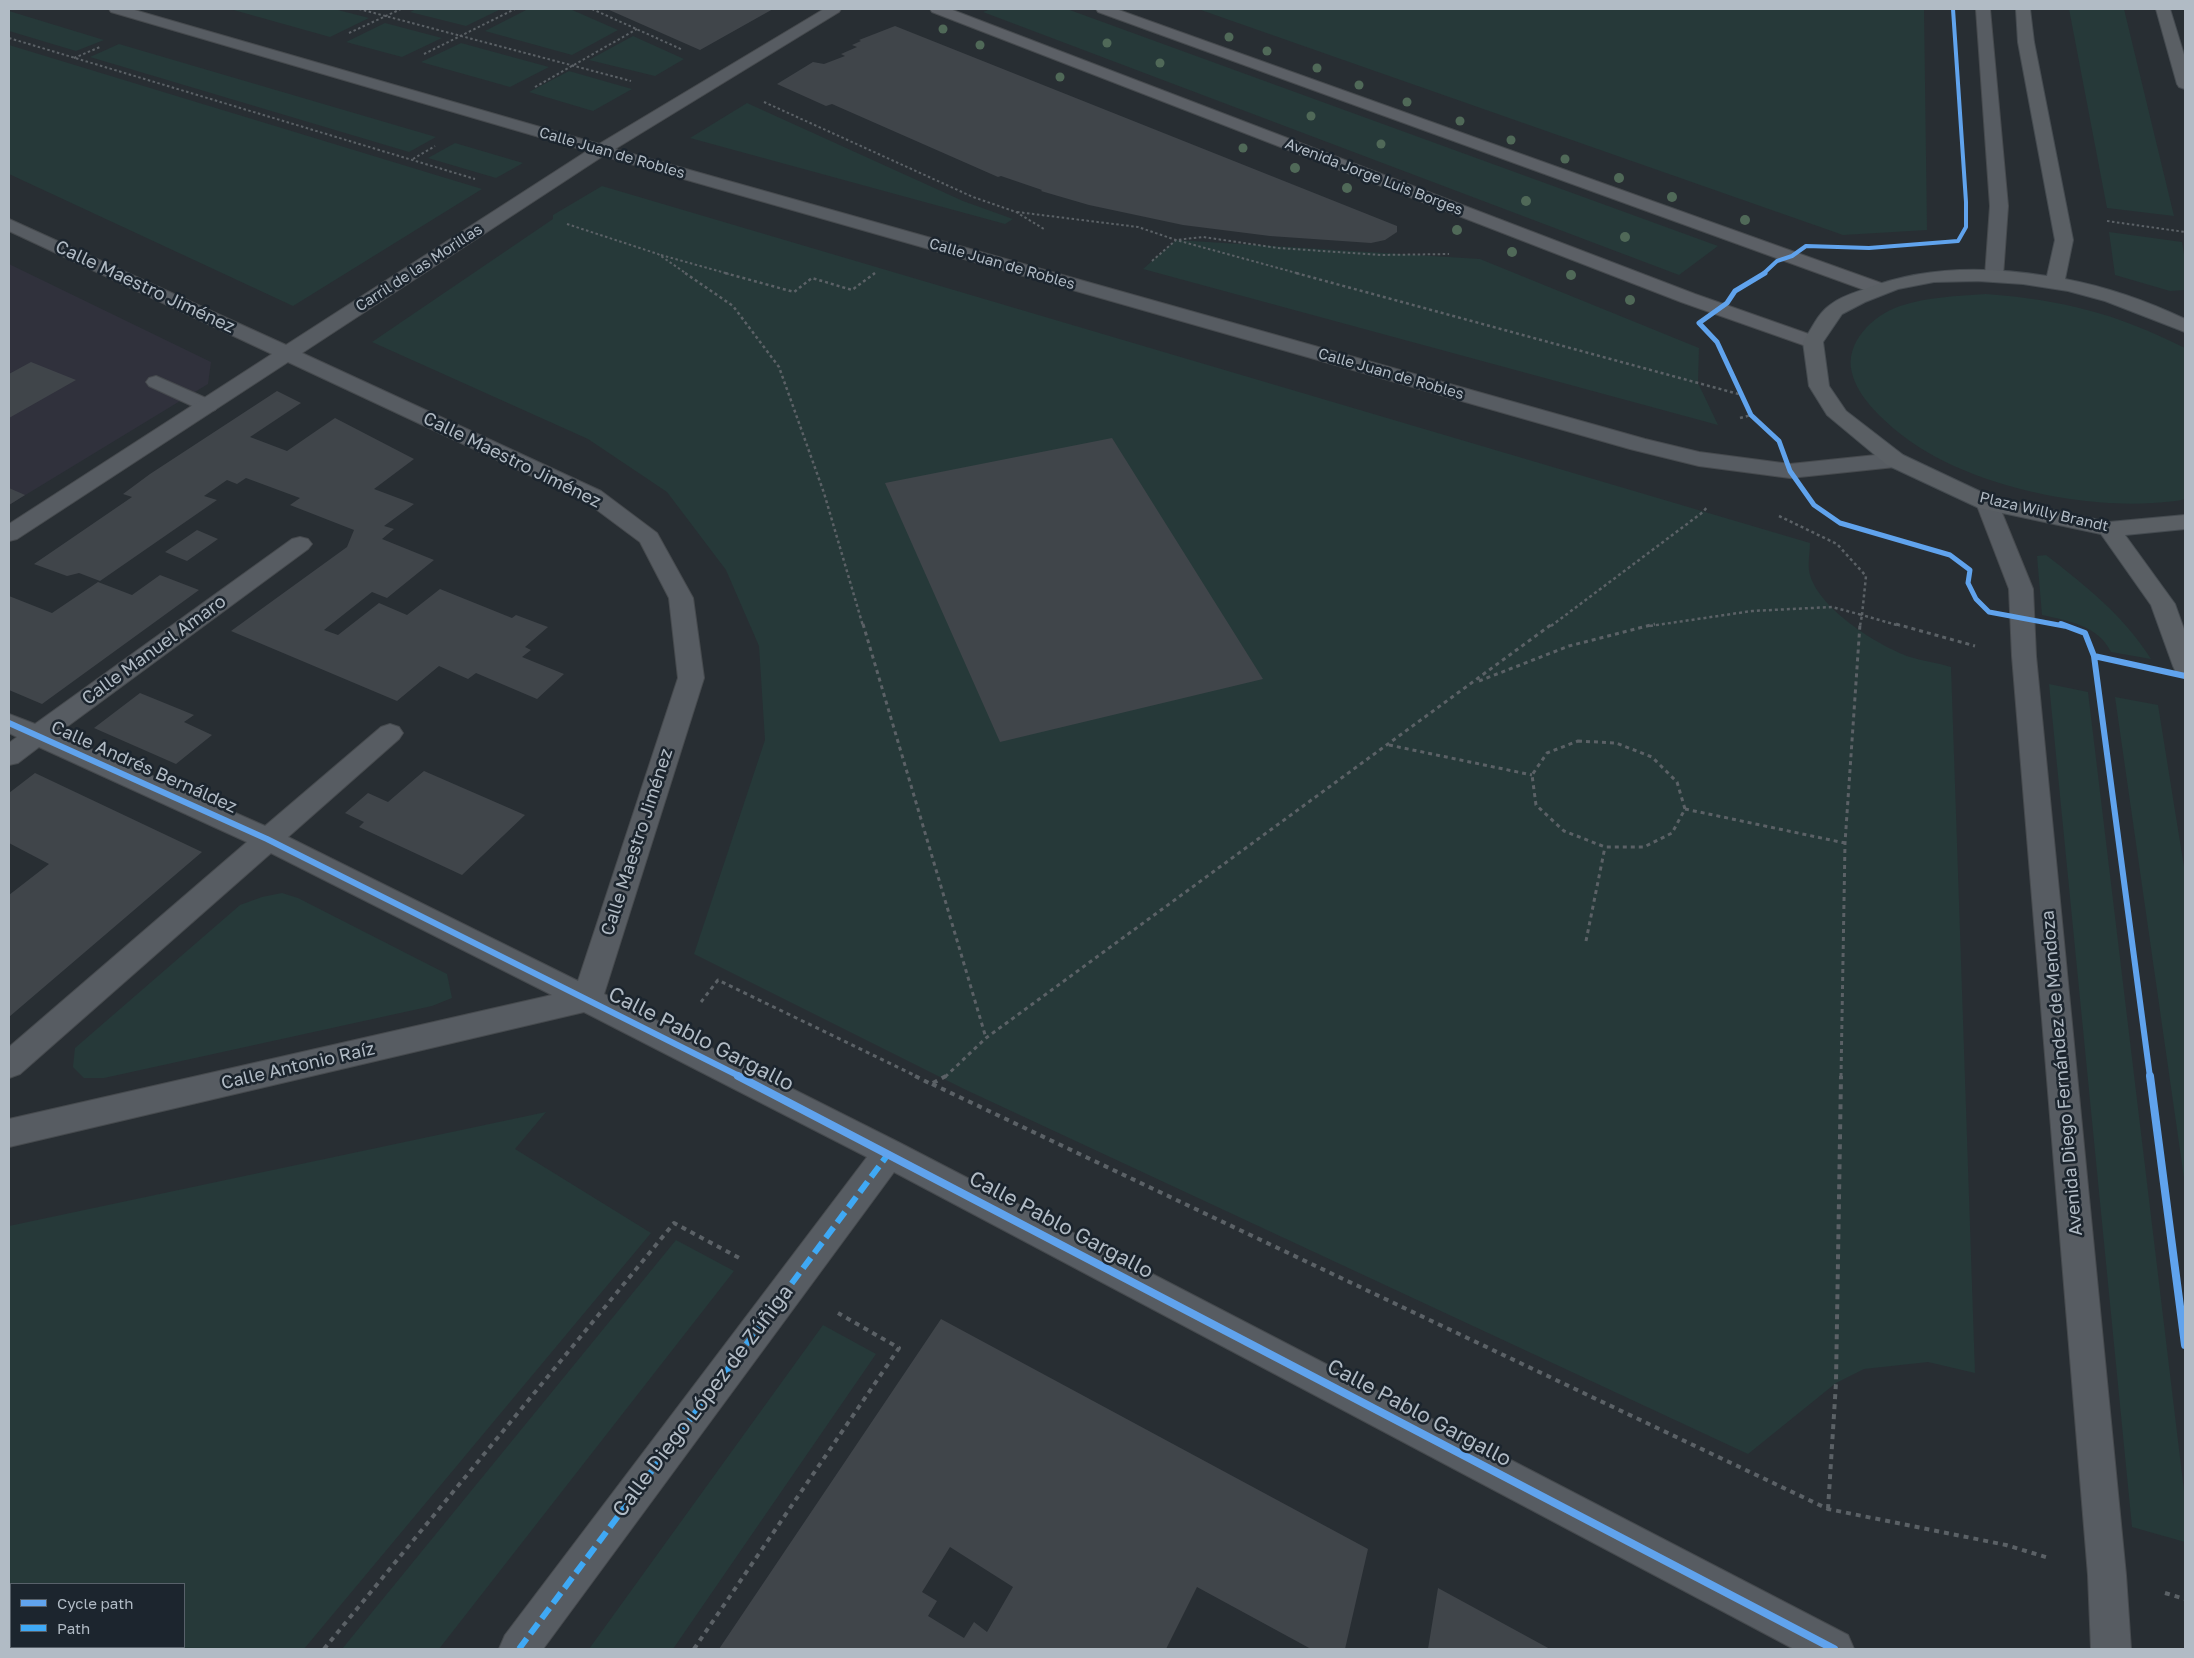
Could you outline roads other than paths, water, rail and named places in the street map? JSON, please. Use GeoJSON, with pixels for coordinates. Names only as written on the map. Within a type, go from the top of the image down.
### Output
{"type":"FeatureCollection","features":[{"type":"Feature","properties":{"kind":"main road","name":"Avenida Jorge Luis Borges"},"geometry":{"type":"LineString","coordinates":[[937,9],[1678,294],[1813,342]]}},
{"type":"Feature","properties":{"kind":"main road"},"geometry":{"type":"LineString","coordinates":[[1103,9],[1877,288]]}},
{"type":"Feature","properties":{"kind":"main road"},"geometry":{"type":"LineString","coordinates":[[2024,9],[2026,42],[2064,240],[2055,283]]}},
{"type":"Feature","properties":{"kind":"main road"},"geometry":{"type":"LineString","coordinates":[[2163,9],[2185,84]]}},
{"type":"Feature","properties":{"kind":"main road"},"geometry":{"type":"LineString","coordinates":[[1813,342],[1835,310],[1877,288],[1932,277],[1994,276],[2055,283],[2118,299],[2163,314],[2185,326]]}},
{"type":"Feature","properties":{"kind":"main road","name":"Plaza Willy Brandt"},"geometry":{"type":"LineString","coordinates":[[1813,342],[1819,386],[1838,415],[1895,460],[1987,503],[2109,529],[2185,522]]}},
{"type":"Feature","properties":{"kind":"main road"},"geometry":{"type":"LineString","coordinates":[[2109,529],[2163,604],[2185,666]]}},
{"type":"Feature","properties":{"kind":"street","name":"Calle Juan de Robles"},"geometry":{"type":"LineString","coordinates":[[116,9],[601,150],[1638,444],[1699,459],[1790,471],[1895,460]]}},
{"type":"Feature","properties":{"kind":"street","name":"Carril de las Morillas"},"geometry":{"type":"LineString","coordinates":[[9,534],[601,150],[834,9]]}},
{"type":"Feature","properties":{"kind":"street"},"geometry":{"type":"LineString","coordinates":[[1983,9],[1999,206],[1994,276]]}},
{"type":"Feature","properties":{"kind":"street","name":"Calle Maestro Jiménez"},"geometry":{"type":"LineString","coordinates":[[9,224],[290,353],[593,496],[650,538],[681,598],[691,678],[587,999]]}},
{"type":"Feature","properties":{"kind":"street"},"geometry":{"type":"LineString","coordinates":[[156,382],[208,406]]}},
{"type":"Feature","properties":{"kind":"street","name":"Avenida Diego Fernández de Mendoza"},"geometry":{"type":"LineString","coordinates":[[1987,503],[2021,589],[2024,656],[2107,1575],[2111,1649]]}},
{"type":"Feature","properties":{"kind":"street","name":"Calle Manuel Amaro"},"geometry":{"type":"LineString","coordinates":[[9,756],[300,544]]}},
{"type":"Feature","properties":{"kind":"street","name":"Calle Andrés Bernáldez"},"geometry":{"type":"LineString","coordinates":[[9,723],[267,839]]}},
{"type":"Feature","properties":{"kind":"street"},"geometry":{"type":"LineString","coordinates":[[9,1065],[390,733]]}},
{"type":"Feature","properties":{"kind":"street","name":"Calle Pablo Gargallo"},"geometry":{"type":"LineString","coordinates":[[267,839],[889,1153],[1834,1649]]}},
{"type":"Feature","properties":{"kind":"street","name":"Calle Antonio Raíz"},"geometry":{"type":"LineString","coordinates":[[9,1133],[587,999]]}},
{"type":"Feature","properties":{"kind":"street","name":"Calle Diego López de Zúñiga"},"geometry":{"type":"LineString","coordinates":[[518,1649],[889,1153]]}}]}
